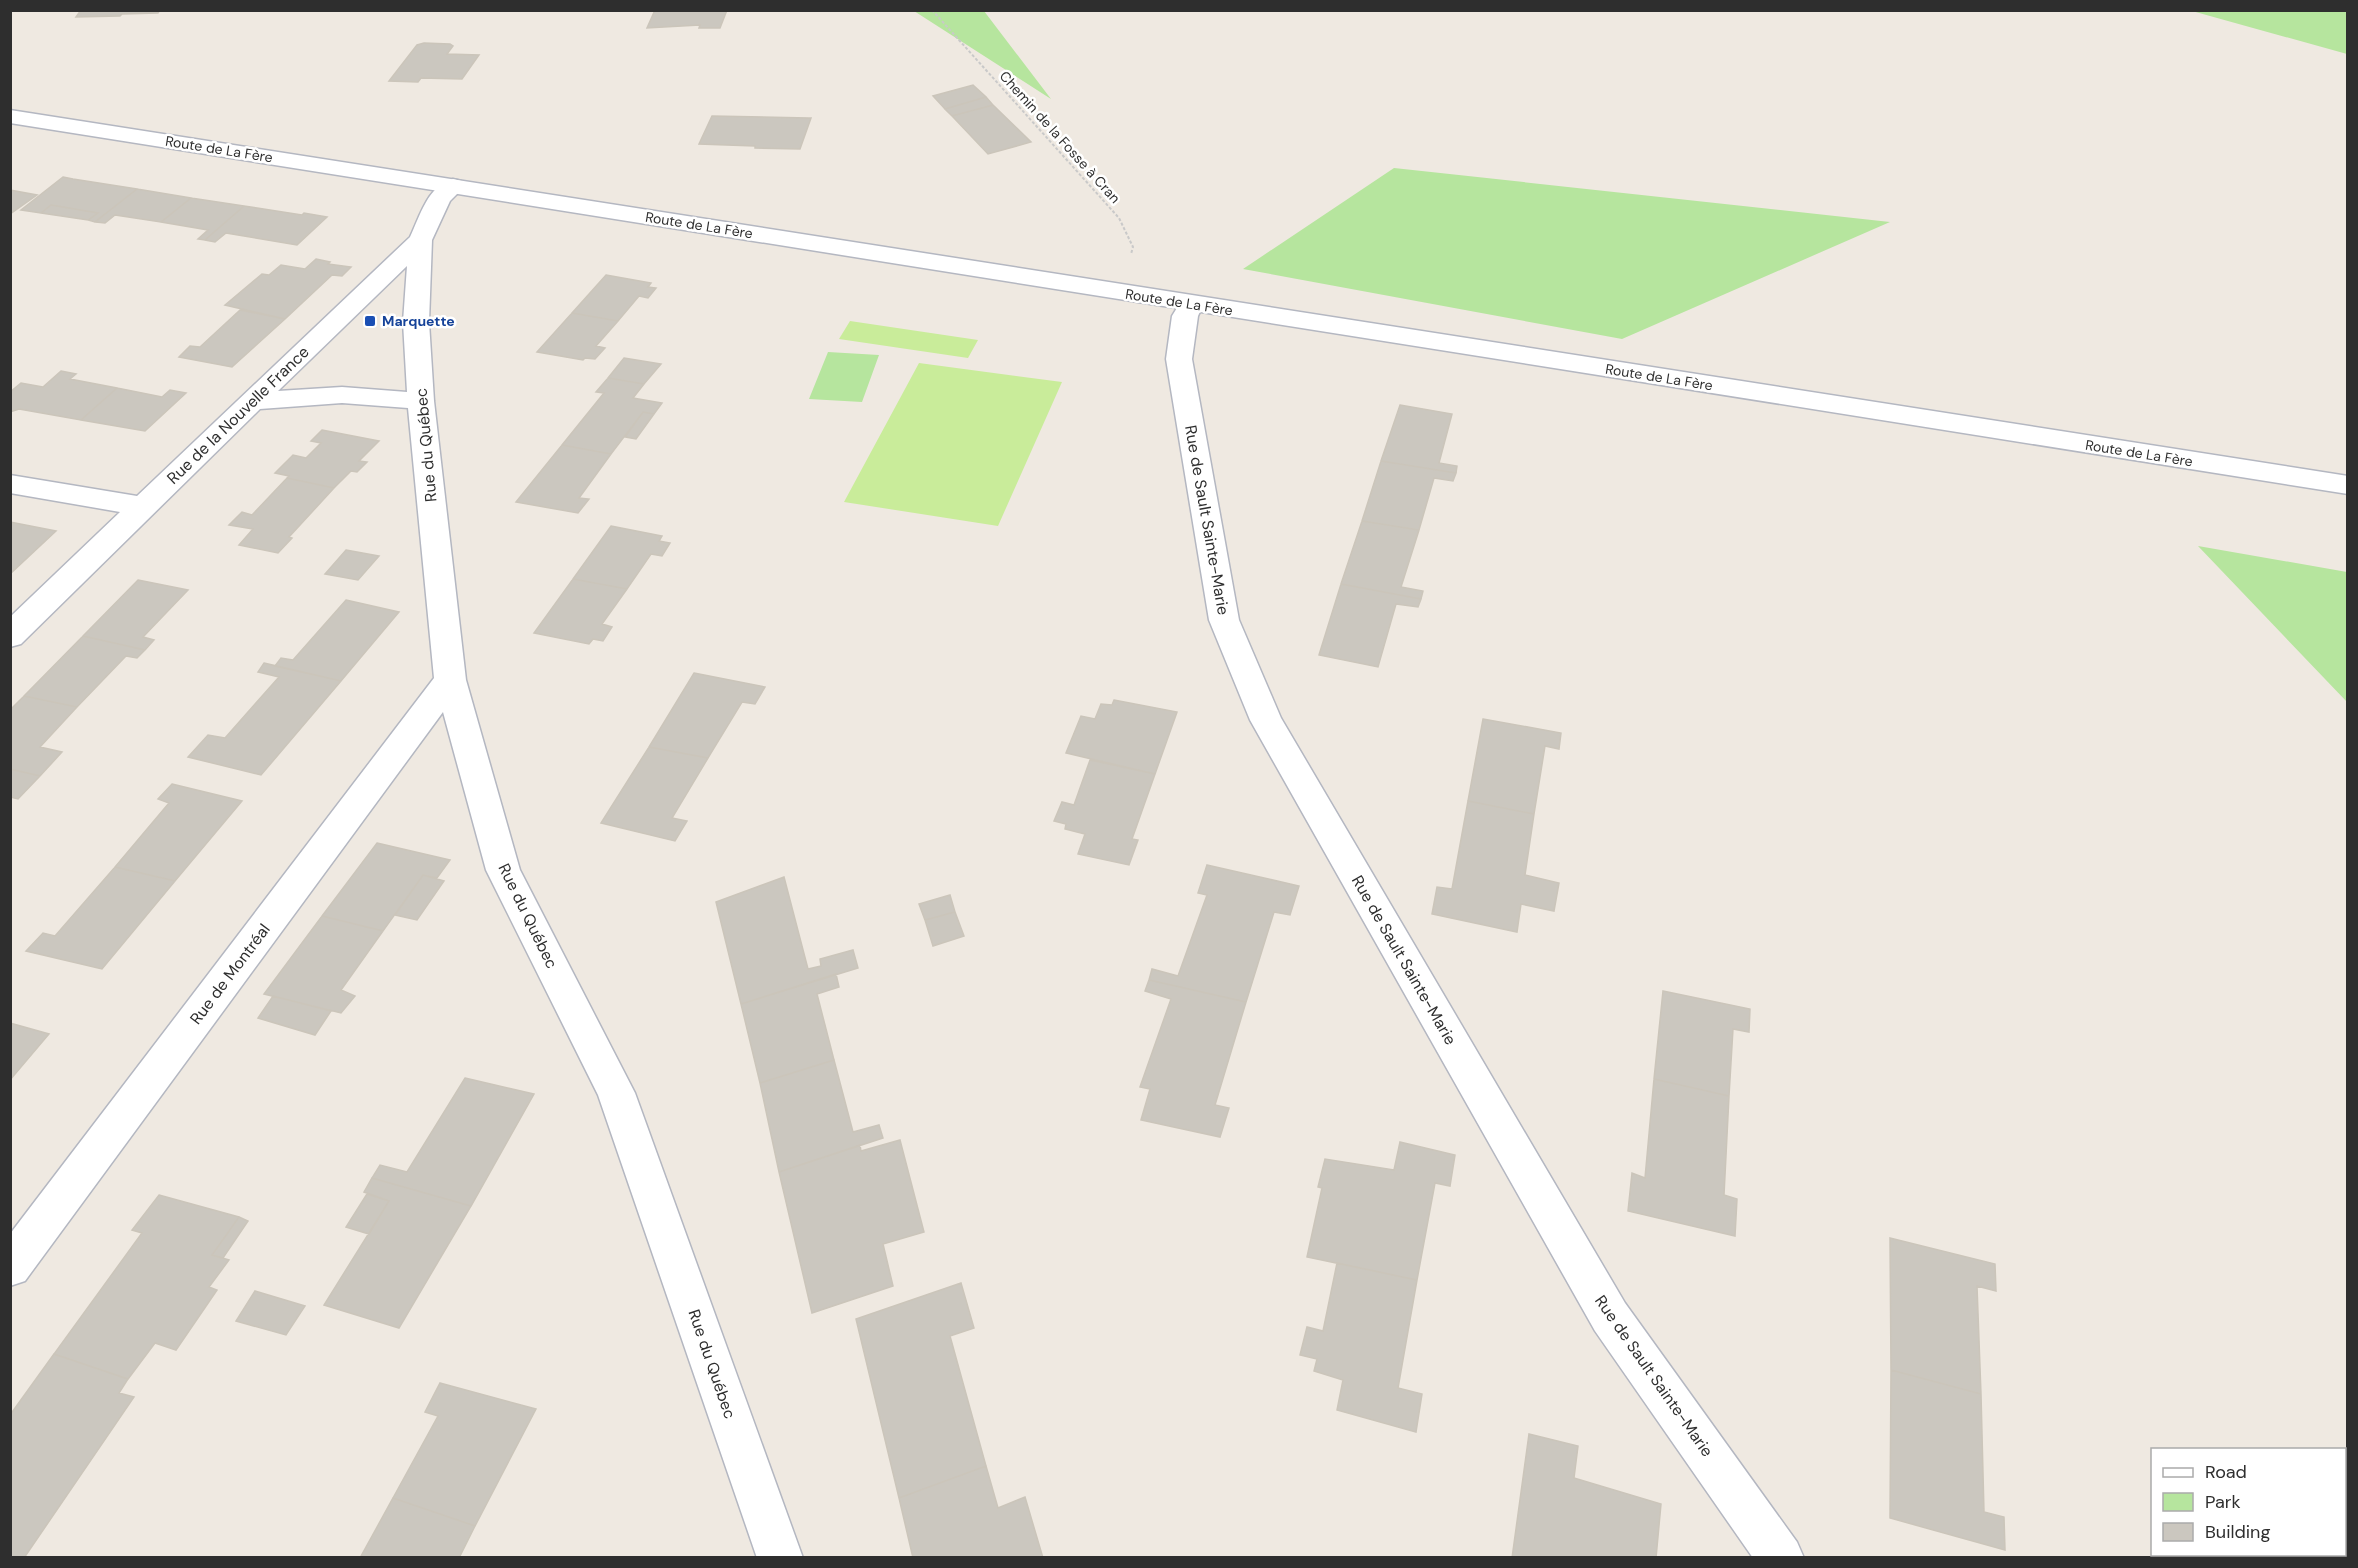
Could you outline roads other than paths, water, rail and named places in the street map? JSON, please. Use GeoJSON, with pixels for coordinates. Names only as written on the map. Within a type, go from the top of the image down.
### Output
{"type":"FeatureCollection","features":[{"type":"Feature","properties":{"kind":"street","name":"Route de La Fère"},"geometry":{"type":"LineString","coordinates":[[10,116],[2348,485]]}},
{"type":"Feature","properties":{"kind":"street","name":"Rue de la Nouvelle France"},"geometry":{"type":"LineString","coordinates":[[10,636],[420,240],[440,198],[453,186]]}},
{"type":"Feature","properties":{"kind":"street","name":"Rue du Québec"},"geometry":{"type":"LineString","coordinates":[[420,240],[416,322],[421,401],[450,680],[503,870],[616,1093],[780,1557]]}},
{"type":"Feature","properties":{"kind":"street","name":"Rue de Sault Sainte-Marie"},"geometry":{"type":"LineString","coordinates":[[1192,303],[1185,316],[1179,359],[1224,620],[1266,720],[1610,1317],[1781,1557]]}},
{"type":"Feature","properties":{"kind":"street"},"geometry":{"type":"LineString","coordinates":[[253,401],[342,395],[421,401]]}},
{"type":"Feature","properties":{"kind":"street"},"geometry":{"type":"LineString","coordinates":[[10,484],[143,506]]}},
{"type":"Feature","properties":{"kind":"street","name":"Rue de Montréal"},"geometry":{"type":"LineString","coordinates":[[10,1267],[450,680]]}},
{"type":"Feature","properties":{"kind":"place","name":"Marquette"},"geometry":{"type":"Point","coordinates":[370,321]}}]}
